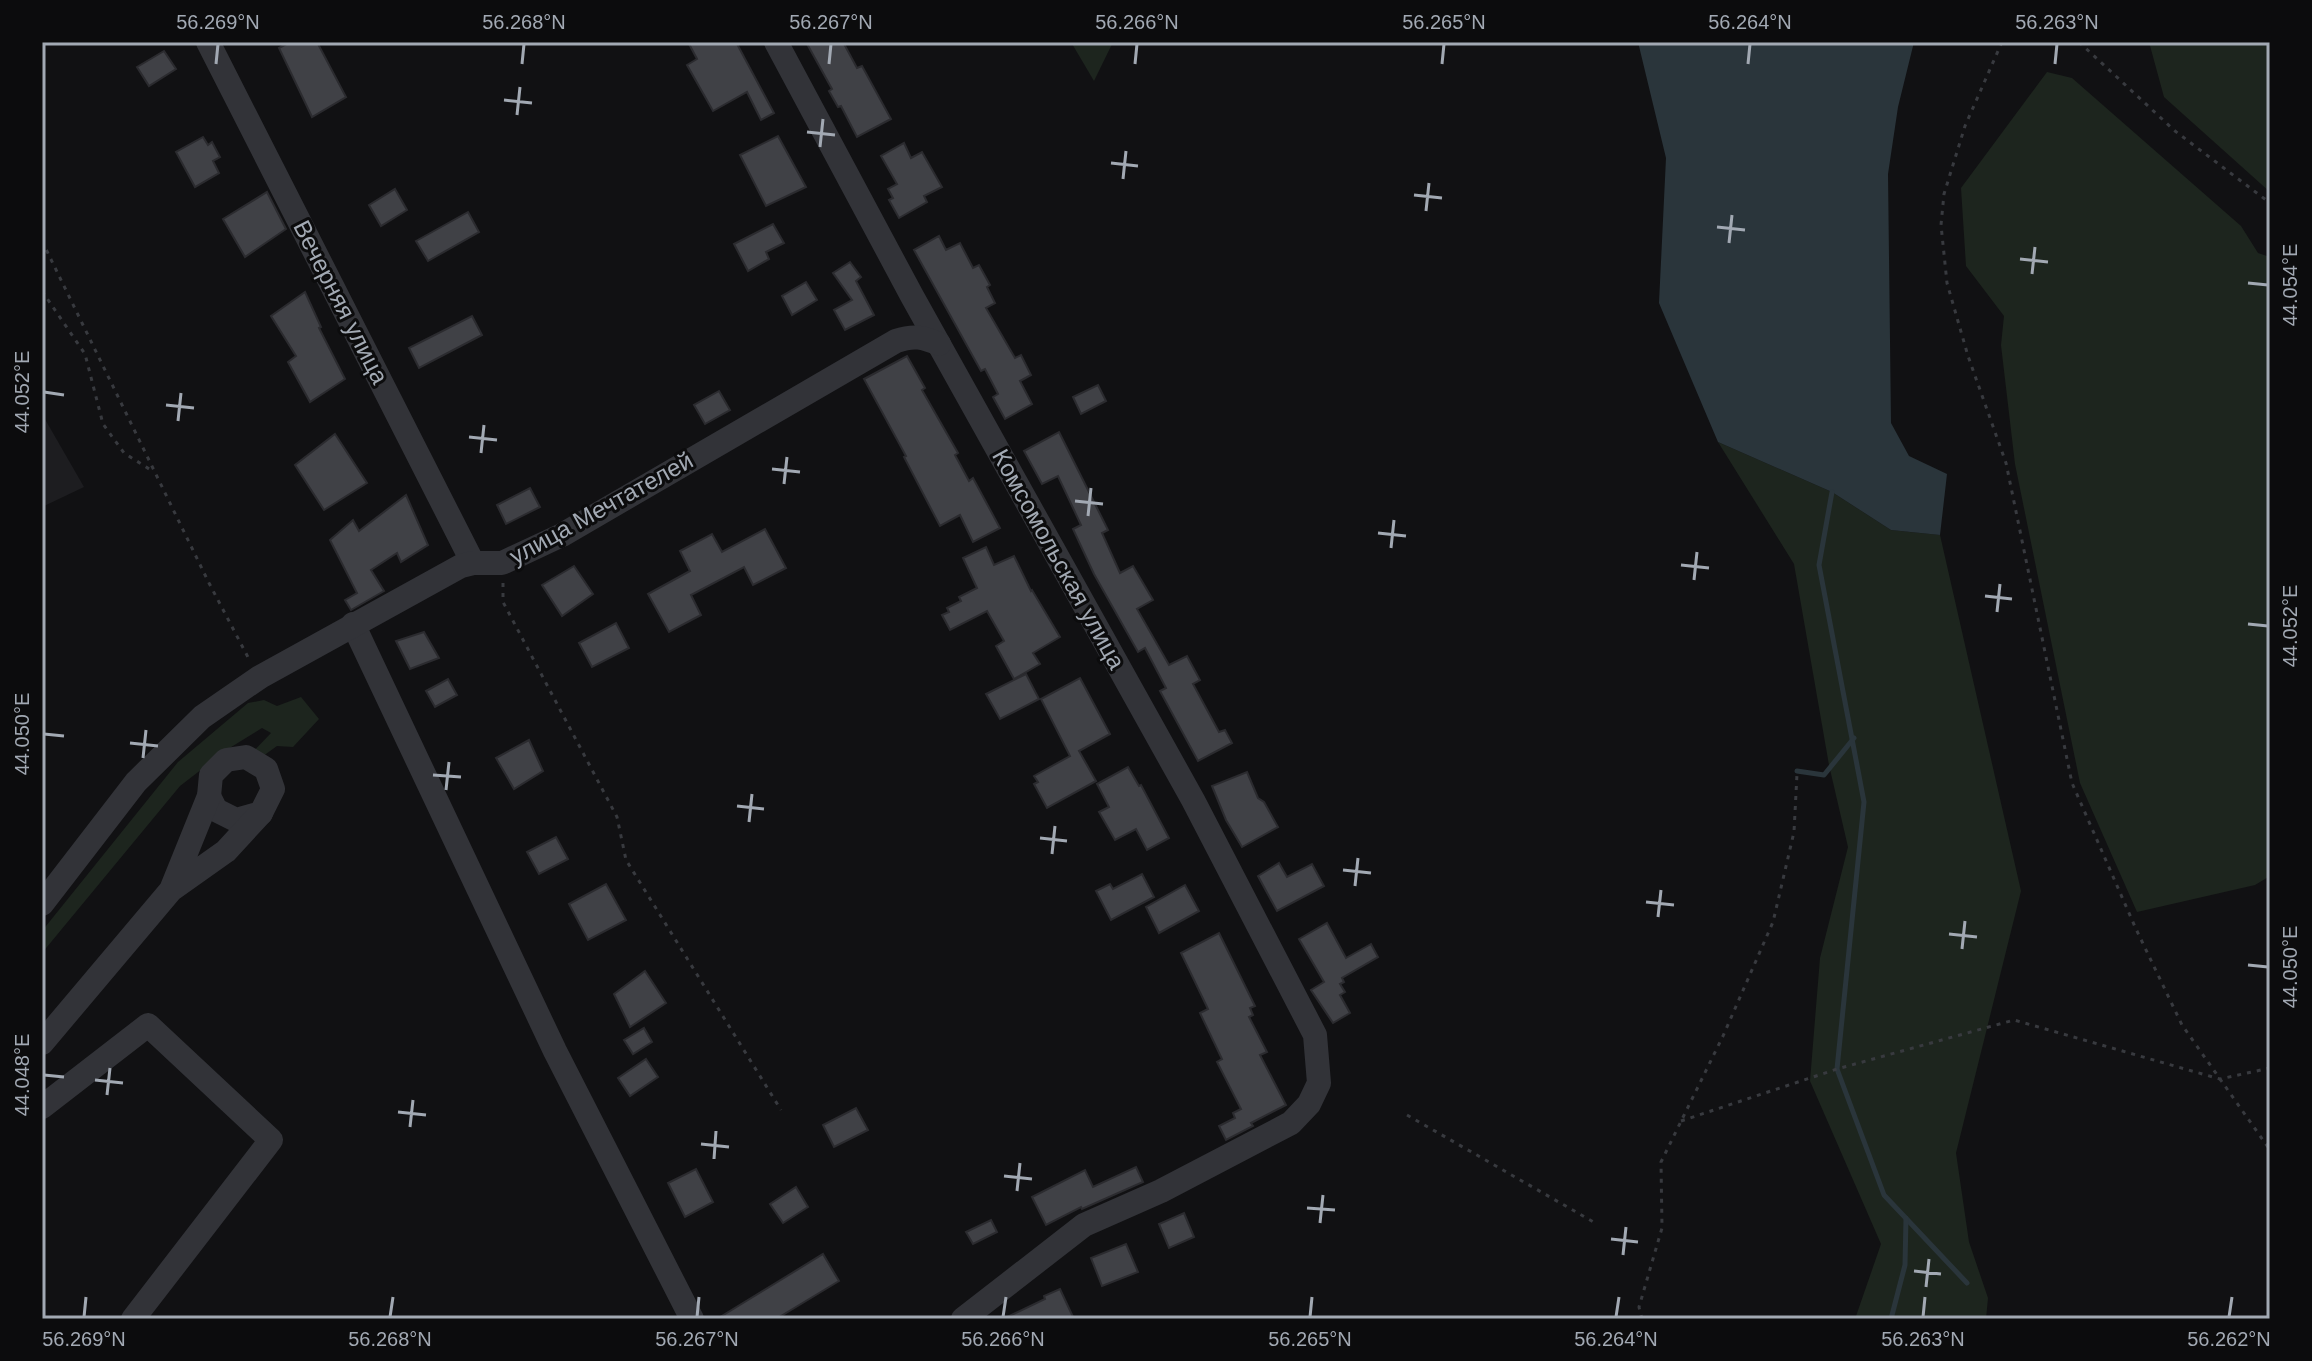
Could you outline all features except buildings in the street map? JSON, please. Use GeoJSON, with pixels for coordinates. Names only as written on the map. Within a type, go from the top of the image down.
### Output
{"type":"FeatureCollection","features":[{"type":"Feature","properties":{"kind":"street","name":"Вечерняя улица"},"geometry":{"type":"LineString","coordinates":[[208,42],[473,563]]}},
{"type":"Feature","properties":{"kind":"street","name":"Комсомольская улица"},"geometry":{"type":"LineString","coordinates":[[776,42],[912,296],[1193,800],[1315,1035],[1319,1083],[1309,1104],[1291,1123],[1161,1191],[1084,1225],[963,1319]]}},
{"type":"Feature","properties":{"kind":"street"},"geometry":{"type":"LineString","coordinates":[[896,341],[906,325],[912,296]]}},
{"type":"Feature","properties":{"kind":"street"},"geometry":{"type":"LineString","coordinates":[[896,341],[922,337],[939,344]]}},
{"type":"Feature","properties":{"kind":"street","name":"улица Мечтателей"},"geometry":{"type":"LineString","coordinates":[[42,904],[136,782],[202,717],[260,677],[461,566],[502,563],[562,535],[896,341]]}},
{"type":"Feature","properties":{"kind":"street"},"geometry":{"type":"LineString","coordinates":[[353,624],[555,1051],[692,1319]]}},
{"type":"Feature","properties":{"kind":"street"},"geometry":{"type":"LineString","coordinates":[[42,1043],[171,890],[226,851],[261,813],[273,789],[266,769],[246,757],[226,760],[211,775],[209,796],[171,890]]}},
{"type":"Feature","properties":{"kind":"street"},"geometry":{"type":"LineString","coordinates":[[209,796],[216,810],[236,820],[261,813]]}},
{"type":"Feature","properties":{"kind":"street"},"geometry":{"type":"LineString","coordinates":[[42,1107],[148,1025],[271,1140],[133,1319]]}},
{"type":"Feature","properties":{"kind":"path"},"geometry":{"type":"LineString","coordinates":[[2002,42],[1965,126],[1944,194],[1941,225],[1947,283],[1968,356],[2006,463],[2072,783],[2182,1025],[2270,1150]]}},
{"type":"Feature","properties":{"kind":"path"},"geometry":{"type":"LineString","coordinates":[[2079,42],[2175,131],[2270,203]]}},
{"type":"Feature","properties":{"kind":"path"},"geometry":{"type":"LineString","coordinates":[[42,241],[209,583],[260,677]]}},
{"type":"Feature","properties":{"kind":"path"},"geometry":{"type":"LineString","coordinates":[[42,291],[85,354],[103,424],[124,453],[155,473]]}},
{"type":"Feature","properties":{"kind":"path"},"geometry":{"type":"LineString","coordinates":[[502,563],[503,602],[617,817],[626,860],[781,1110]]}},
{"type":"Feature","properties":{"kind":"path"},"geometry":{"type":"LineString","coordinates":[[1642,1319],[1639,1307],[1662,1228],[1661,1162],[1723,1036],[1773,922],[1794,832],[1797,774]]}},
{"type":"Feature","properties":{"kind":"path"},"geometry":{"type":"LineString","coordinates":[[1681,1121],[1837,1069],[2014,1020],[2220,1079],[2270,1068]]}},
{"type":"Feature","properties":{"kind":"path"},"geometry":{"type":"LineString","coordinates":[[1407,1115],[1597,1224]]}},
{"type":"Feature","properties":{"kind":"shaded area"},"geometry":{"type":"Polygon","coordinates":[[[1071,42],[1113,42],[1094,81],[1071,42]]]}},
{"type":"Feature","properties":{"kind":"shaded area"},"geometry":{"type":"Polygon","coordinates":[[[1638,42],[1914,42],[1898,107],[1888,174],[1891,423],[1909,456],[1947,474],[1940,535],[1891,530],[1832,492],[1718,442],[1659,303],[1666,158],[1638,42]]]}},
{"type":"Feature","properties":{"kind":"shaded area"},"geometry":{"type":"Polygon","coordinates":[[[2149,42],[2270,42],[2270,192],[2164,97],[2149,42]]]}},
{"type":"Feature","properties":{"kind":"shaded area"},"geometry":{"type":"Polygon","coordinates":[[[2047,72],[2072,78],[2241,226],[2258,253],[2270,257],[2270,876],[2255,885],[2137,912],[2080,783],[2015,464],[2001,345],[2004,316],[1966,266],[1961,188],[2047,72]]]}},
{"type":"Feature","properties":{"kind":"shaded area"},"geometry":{"type":"Polygon","coordinates":[[[42,414],[84,487],[42,507],[42,414]]]}},
{"type":"Feature","properties":{"kind":"shaded area"},"geometry":{"type":"Polygon","coordinates":[[[1718,442],[1832,492],[1891,530],[1940,535],[2021,891],[1956,1153],[1969,1242],[1988,1298],[1986,1319],[1855,1319],[1881,1244],[1810,1081],[1820,958],[1848,847],[1829,765],[1794,564],[1718,442]]]}},
{"type":"Feature","properties":{"kind":"shaded area"},"geometry":{"type":"Polygon","coordinates":[[[301,697],[319,719],[293,747],[277,746],[259,759],[251,754],[271,733],[262,728],[228,749],[180,786],[42,953],[42,931],[178,762],[248,703],[264,700],[277,706],[301,697]]]}},
{"type":"Feature","properties":{"kind":"waterway"},"geometry":{"type":"LineString","coordinates":[[1832,492],[1819,565],[1864,802],[1837,1069],[1884,1195],[1967,1283]]}},
{"type":"Feature","properties":{"kind":"waterway"},"geometry":{"type":"LineString","coordinates":[[1797,771],[1824,775],[1854,738]]}},
{"type":"Feature","properties":{"kind":"waterway"},"geometry":{"type":"LineString","coordinates":[[1891,1319],[1905,1265],[1906,1218]]}}]}
